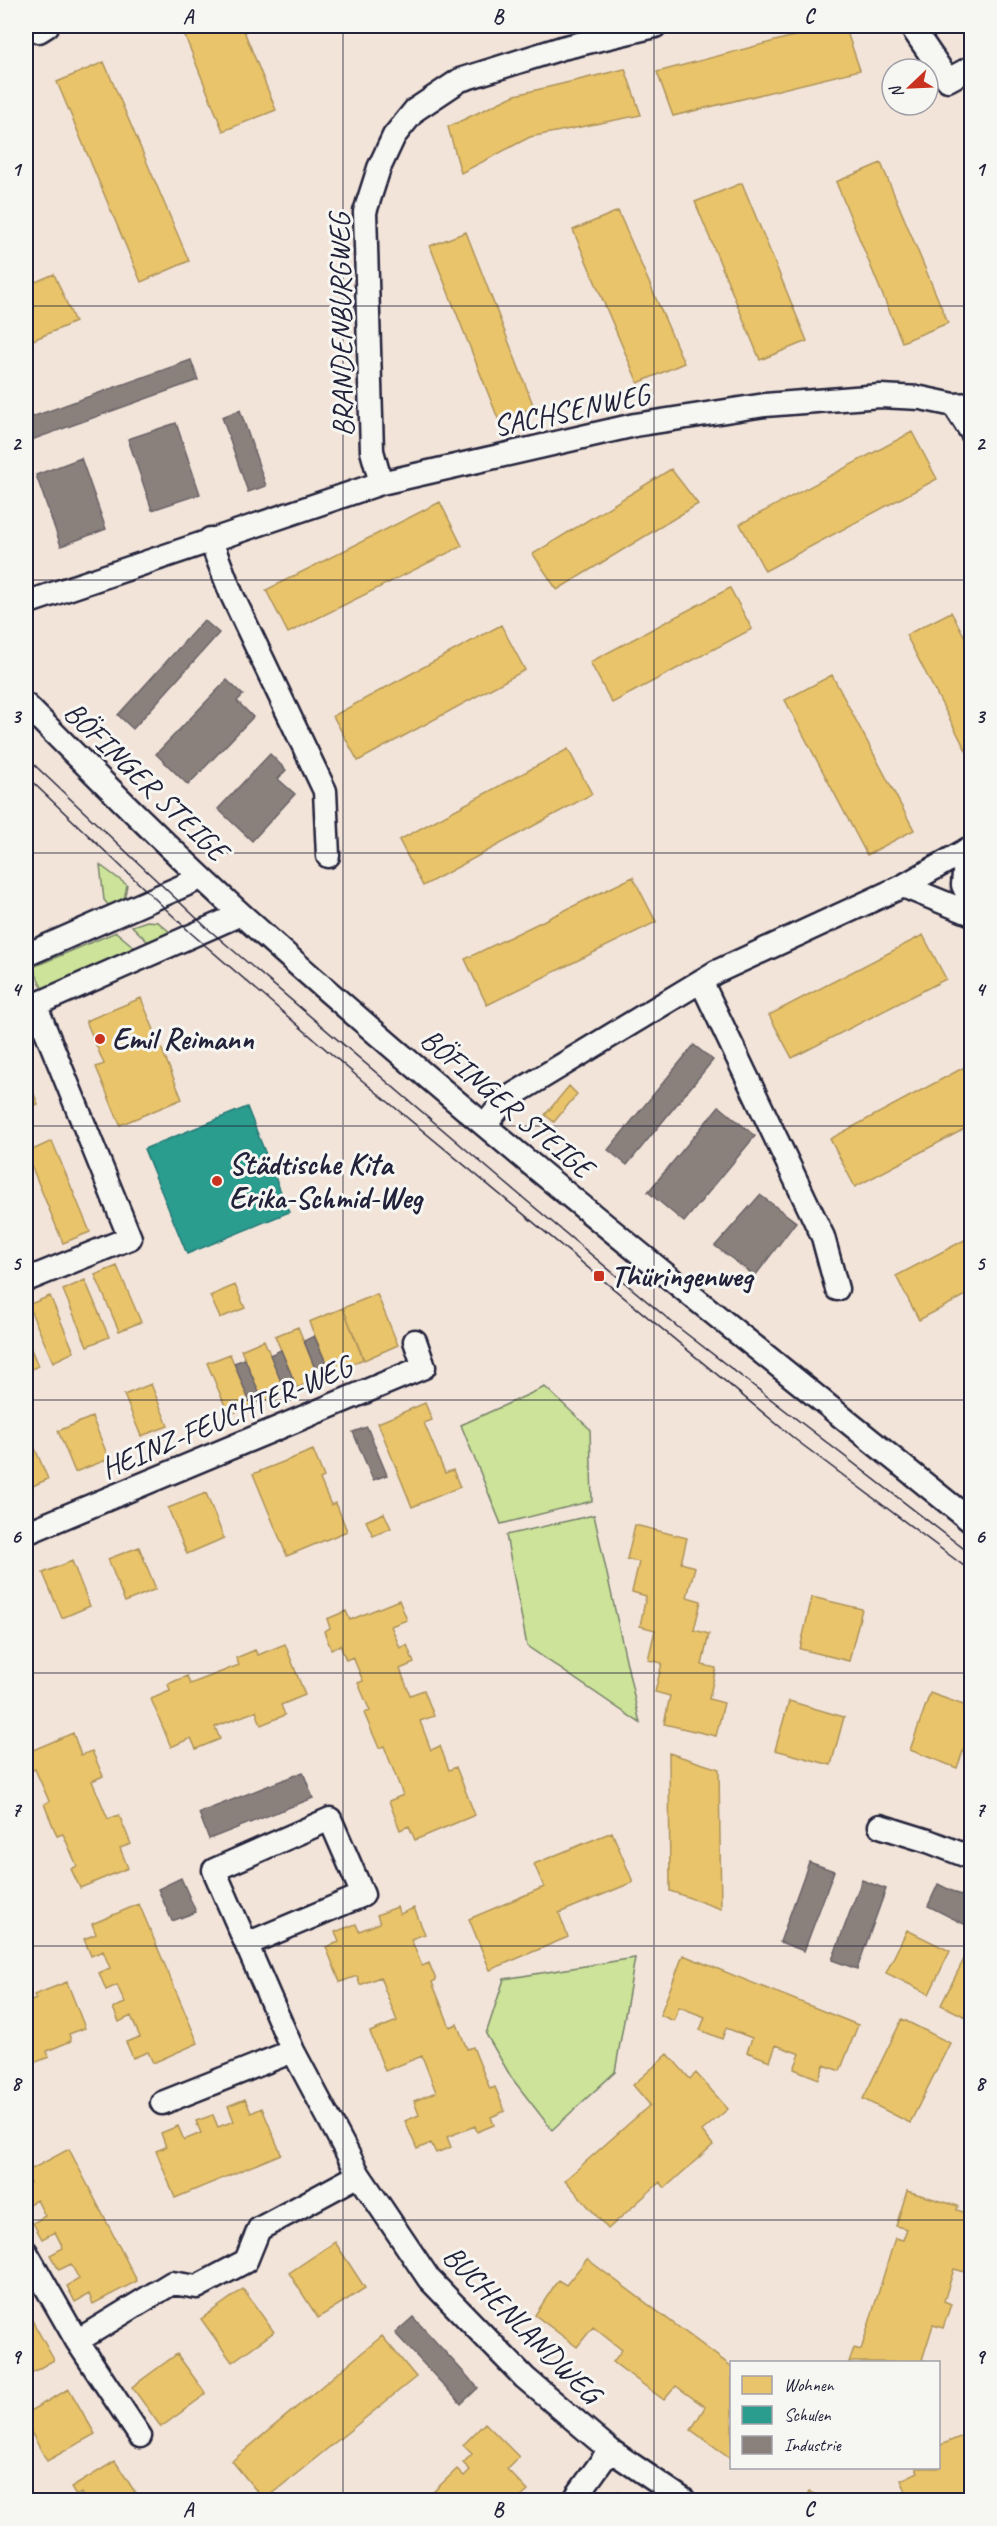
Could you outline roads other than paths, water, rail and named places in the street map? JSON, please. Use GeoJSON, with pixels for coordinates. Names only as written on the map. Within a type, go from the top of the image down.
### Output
{"type":"FeatureCollection","features":[{"type":"Feature","properties":{"kind":"street"},"geometry":{"type":"LineString","coordinates":[[34,26],[39,31],[46,26]]}},
{"type":"Feature","properties":{"kind":"street","name":"BRANDENBURGWEG"},"geometry":{"type":"LineString","coordinates":[[381,483],[372,452],[365,212],[379,168],[394,136],[415,110],[460,80],[562,48],[655,26]]}},
{"type":"Feature","properties":{"kind":"street"},"geometry":{"type":"LineString","coordinates":[[911,26],[948,80],[972,67]]}},
{"type":"Feature","properties":{"kind":"street","name":"SACHSENWEG"},"geometry":{"type":"LineString","coordinates":[[26,603],[381,483],[635,425],[765,405],[880,396],[921,398],[963,405],[972,433]]}},
{"type":"Feature","properties":{"kind":"street"},"geometry":{"type":"LineString","coordinates":[[210,539],[231,593],[325,791],[328,856]]}},
{"type":"Feature","properties":{"kind":"street","name":"BÖFINGER STEIGE"},"geometry":{"type":"LineString","coordinates":[[26,705],[201,878],[325,990],[485,1125],[972,1522]]}},
{"type":"Feature","properties":{"kind":"street"},"geometry":{"type":"LineString","coordinates":[[485,1125],[506,1099],[701,981],[811,927],[903,886],[969,849]]}},
{"type":"Feature","properties":{"kind":"street"},"geometry":{"type":"LineString","coordinates":[[969,849],[963,885],[972,904]]}},
{"type":"Feature","properties":{"kind":"street"},"geometry":{"type":"LineString","coordinates":[[26,955],[201,878]]}},
{"type":"Feature","properties":{"kind":"street"},"geometry":{"type":"LineString","coordinates":[[903,886],[972,914]]}},
{"type":"Feature","properties":{"kind":"street"},"geometry":{"type":"LineString","coordinates":[[26,1280],[130,1238],[30,1007],[241,914]]}},
{"type":"Feature","properties":{"kind":"street"},"geometry":{"type":"LineString","coordinates":[[701,981],[823,1237],[837,1289]]}},
{"type":"Feature","properties":{"kind":"street","name":"HEINZ-FEUCHTER-WEG"},"geometry":{"type":"LineString","coordinates":[[26,1533],[424,1367],[415,1341]]}},
{"type":"Feature","properties":{"kind":"street","name":"BUCHENLANDWEG"},"geometry":{"type":"LineString","coordinates":[[247,1944],[363,1895],[330,1819],[214,1870],[293,2051],[358,2175],[429,2279],[525,2378],[610,2450],[684,2500]]}},
{"type":"Feature","properties":{"kind":"street"},"geometry":{"type":"LineString","coordinates":[[880,1826],[972,1858]]}},
{"type":"Feature","properties":{"kind":"street"},"geometry":{"type":"LineString","coordinates":[[162,2103],[293,2051]]}},
{"type":"Feature","properties":{"kind":"street"},"geometry":{"type":"LineString","coordinates":[[77,2341],[172,2283],[197,2287],[246,2261],[259,2229],[358,2175]]}},
{"type":"Feature","properties":{"kind":"street"},"geometry":{"type":"LineString","coordinates":[[26,2252],[77,2341],[140,2436]]}},
{"type":"Feature","properties":{"kind":"street"},"geometry":{"type":"LineString","coordinates":[[574,2500],[610,2450]]}},
{"type":"Feature","properties":{"kind":"tram line"},"geometry":{"type":"LineString","coordinates":[[26,757],[207,928],[503,1181],[679,1328],[972,1555]]}},
{"type":"Feature","properties":{"kind":"tram line"},"geometry":{"type":"LineString","coordinates":[[26,776],[192,934],[358,1077],[796,1440],[972,1572]]}},
{"type":"Feature","properties":{"kind":"place","name":"Emil Reimann"},"geometry":{"type":"Point","coordinates":[100,1039]}},
{"type":"Feature","properties":{"kind":"place","name":"Städtische Kita Erika-Schmid-Weg"},"geometry":{"type":"Point","coordinates":[217,1181]}},
{"type":"Feature","properties":{"kind":"place","name":"Thüringenweg"},"geometry":{"type":"Point","coordinates":[599,1276]}}]}
